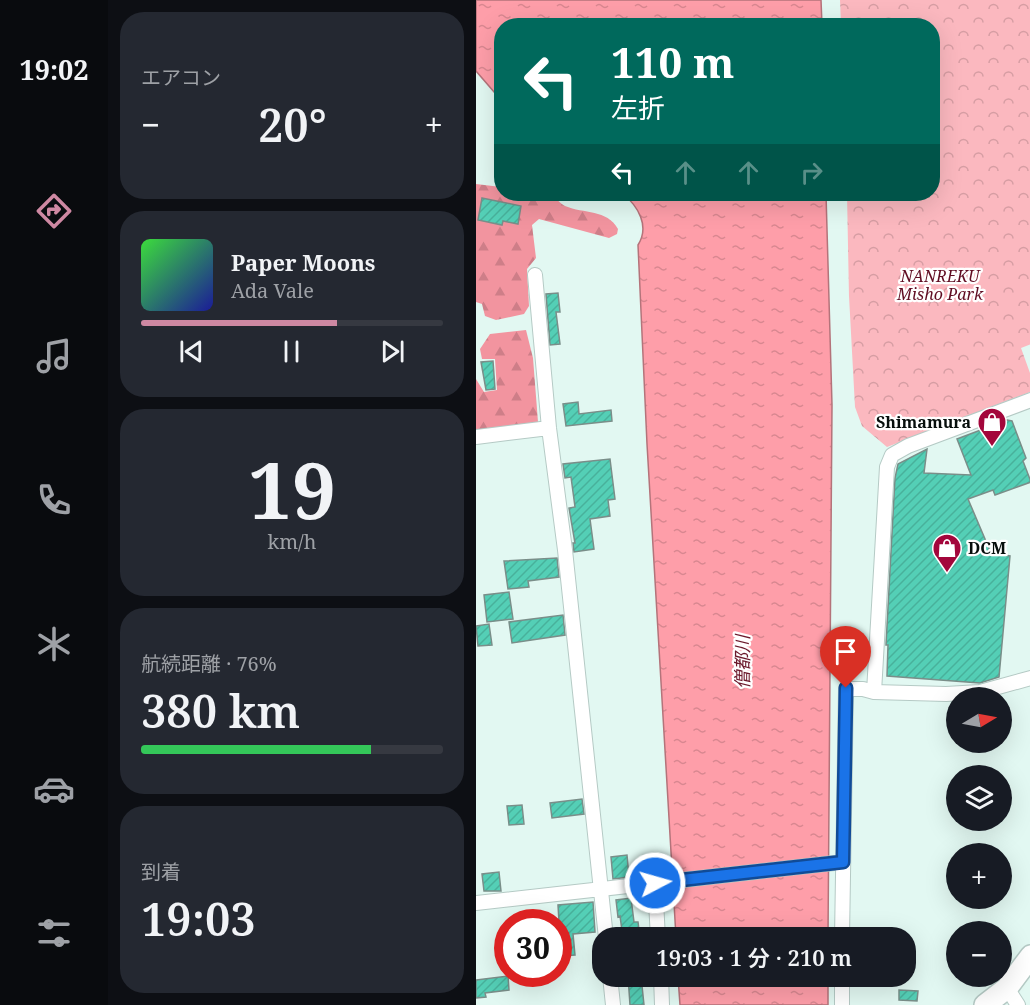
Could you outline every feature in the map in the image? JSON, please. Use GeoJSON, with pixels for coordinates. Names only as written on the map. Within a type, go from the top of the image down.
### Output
{"type":"FeatureCollection","features":[{"type":"Feature","properties":{"kind":"highway"},"geometry":{"type":"LineString","coordinates":[[985,1005],[1012,996],[1031,956]]}},
{"type":"Feature","properties":{"kind":"street"},"geometry":{"type":"LineString","coordinates":[[535,275],[549,428],[565,550],[605,927]]}},
{"type":"Feature","properties":{"kind":"street"},"geometry":{"type":"LineString","coordinates":[[874,692],[887,467],[892,455],[908,446],[1031,400]]}},
{"type":"Feature","properties":{"kind":"street"},"geometry":{"type":"LineString","coordinates":[[476,437],[549,428]]}},
{"type":"Feature","properties":{"kind":"street"},"geometry":{"type":"LineString","coordinates":[[842,927],[839,862],[846,688],[874,692],[946,694],[980,692],[1031,678]]}},
{"type":"Feature","properties":{"kind":"street"},"geometry":{"type":"LineString","coordinates":[[476,903],[839,862]]}},
{"type":"Feature","properties":{"kind":"street"},"geometry":{"type":"LineString","coordinates":[[658,927],[659,883]]}},
{"type":"Feature","properties":{"kind":"street"},"geometry":{"type":"LineString","coordinates":[[611,987],[613,1005]]}},
{"type":"Feature","properties":{"kind":"street"},"geometry":{"type":"LineString","coordinates":[[661,987],[662,1005]]}},
{"type":"Feature","properties":{"kind":"street"},"geometry":{"type":"LineString","coordinates":[[842,987],[842,1005]]}},
{"type":"Feature","properties":{"kind":"street"},"geometry":{"type":"LineString","coordinates":[[845,987],[850,1005]]}},
{"type":"Feature","properties":{"kind":"green space","name":"NANREKU Misho Park"},"geometry":{"type":"Polygon","coordinates":[[[840,0],[1030,0],[1031,344],[1021,348],[1030,373],[1030,392],[887,447],[862,426],[855,407],[847,201],[940,201],[940,18],[841,18],[840,0]]]}},
{"type":"Feature","properties":{"kind":"green space"},"geometry":{"type":"Polygon","coordinates":[[[476,184],[494,186],[494,201],[559,201],[565,206],[608,218],[618,229],[617,234],[609,238],[539,219],[532,225],[536,258],[527,269],[529,306],[524,314],[496,320],[485,316],[482,304],[476,302],[476,184]]]}},
{"type":"Feature","properties":{"kind":"green space"},"geometry":{"type":"Polygon","coordinates":[[[526,330],[533,358],[538,422],[535,426],[476,432],[476,379],[484,392],[497,390],[495,359],[482,359],[480,349],[490,334],[526,330]]]}},
{"type":"Feature","properties":{"kind":"water"},"geometry":{"type":"Polygon","coordinates":[[[476,0],[821,0],[822,18],[494,18],[494,92],[476,71],[476,0]]]}},
{"type":"Feature","properties":{"kind":"water","name":"僧都川"},"geometry":{"type":"Polygon","coordinates":[[[630,201],[826,201],[832,405],[828,927],[675,927],[647,444],[638,245],[643,231],[638,210],[630,201]]]}},
{"type":"Feature","properties":{"kind":"water"},"geometry":{"type":"Polygon","coordinates":[[[679,987],[828,987],[828,1005],[680,1005],[679,987]]]}},
{"type":"Feature","properties":{"kind":"building"},"geometry":{"type":"Polygon","coordinates":[[[482,198],[521,206],[518,224],[503,221],[502,225],[478,220],[482,198]]]}},
{"type":"Feature","properties":{"kind":"building"},"geometry":{"type":"Polygon","coordinates":[[[558,293],[560,312],[556,312],[560,344],[550,345],[546,294],[558,293]]]}},
{"type":"Feature","properties":{"kind":"building"},"geometry":{"type":"Polygon","coordinates":[[[493,361],[495,389],[486,390],[481,362],[493,361]]]}},
{"type":"Feature","properties":{"kind":"building"},"geometry":{"type":"Polygon","coordinates":[[[578,402],[579,414],[611,410],[612,421],[566,426],[563,404],[578,402]]]}},
{"type":"Feature","properties":{"kind":"building","name":"DCM"},"geometry":{"type":"Polygon","coordinates":[[[1007,420],[1012,421],[1026,458],[1023,461],[1031,482],[995,495],[993,490],[968,499],[991,553],[1010,556],[999,677],[980,683],[887,676],[888,645],[886,645],[895,478],[898,464],[927,449],[924,473],[971,475],[957,439],[1007,420]]]}},
{"type":"Feature","properties":{"kind":"building"},"geometry":{"type":"Polygon","coordinates":[[[610,459],[615,499],[608,500],[610,516],[590,519],[594,549],[574,552],[573,543],[575,543],[569,508],[575,507],[571,477],[565,478],[563,464],[610,459]]]}},
{"type":"Feature","properties":{"kind":"building"},"geometry":{"type":"Polygon","coordinates":[[[557,558],[559,577],[528,581],[529,587],[508,589],[504,561],[557,558]]]}},
{"type":"Feature","properties":{"kind":"building"},"geometry":{"type":"Polygon","coordinates":[[[509,592],[513,619],[487,622],[484,595],[509,592]]]}},
{"type":"Feature","properties":{"kind":"building"},"geometry":{"type":"Polygon","coordinates":[[[563,615],[565,635],[512,643],[509,622],[563,615]]]}},
{"type":"Feature","properties":{"kind":"building"},"geometry":{"type":"Polygon","coordinates":[[[489,624],[492,645],[478,646],[476,626],[489,624]]]}},
{"type":"Feature","properties":{"kind":"building"},"geometry":{"type":"Polygon","coordinates":[[[582,799],[584,814],[552,818],[550,803],[582,799]]]}},
{"type":"Feature","properties":{"kind":"building"},"geometry":{"type":"Polygon","coordinates":[[[522,805],[524,824],[509,825],[507,806],[522,805]]]}},
{"type":"Feature","properties":{"kind":"building"},"geometry":{"type":"Polygon","coordinates":[[[627,855],[629,877],[613,879],[611,857],[627,855]]]}},
{"type":"Feature","properties":{"kind":"building"},"geometry":{"type":"Polygon","coordinates":[[[499,872],[501,891],[484,891],[482,874],[499,872]]]}},
{"type":"Feature","properties":{"kind":"building"},"geometry":{"type":"Polygon","coordinates":[[[631,898],[634,922],[638,922],[639,927],[622,927],[616,900],[631,898]]]}},
{"type":"Feature","properties":{"kind":"building"},"geometry":{"type":"Polygon","coordinates":[[[593,902],[595,927],[592,927],[592,932],[573,934],[575,955],[572,955],[572,909],[558,909],[558,905],[593,902]]]}},
{"type":"Feature","properties":{"kind":"building"},"geometry":{"type":"Polygon","coordinates":[[[494,978],[494,987],[509,987],[509,990],[485,993],[486,997],[476,998],[476,980],[494,978]]]}},
{"type":"Feature","properties":{"kind":"building"},"geometry":{"type":"Polygon","coordinates":[[[629,987],[642,987],[644,1005],[630,1005],[629,987]]]}},
{"type":"Feature","properties":{"kind":"building"},"geometry":{"type":"Polygon","coordinates":[[[899,990],[918,991],[917,1001],[899,1000],[899,990]]]}},
{"type":"Feature","properties":{"kind":"place","name":"Shimamura"},"geometry":{"type":"Point","coordinates":[992,448]}},
{"type":"Feature","properties":{"kind":"place","name":"DCM"},"geometry":{"type":"Point","coordinates":[947,574]}},
{"type":"Feature","properties":{"kind":"route"},"geometry":{"type":"LineString","coordinates":[[655,883],[843,862],[846,688]]}}]}
